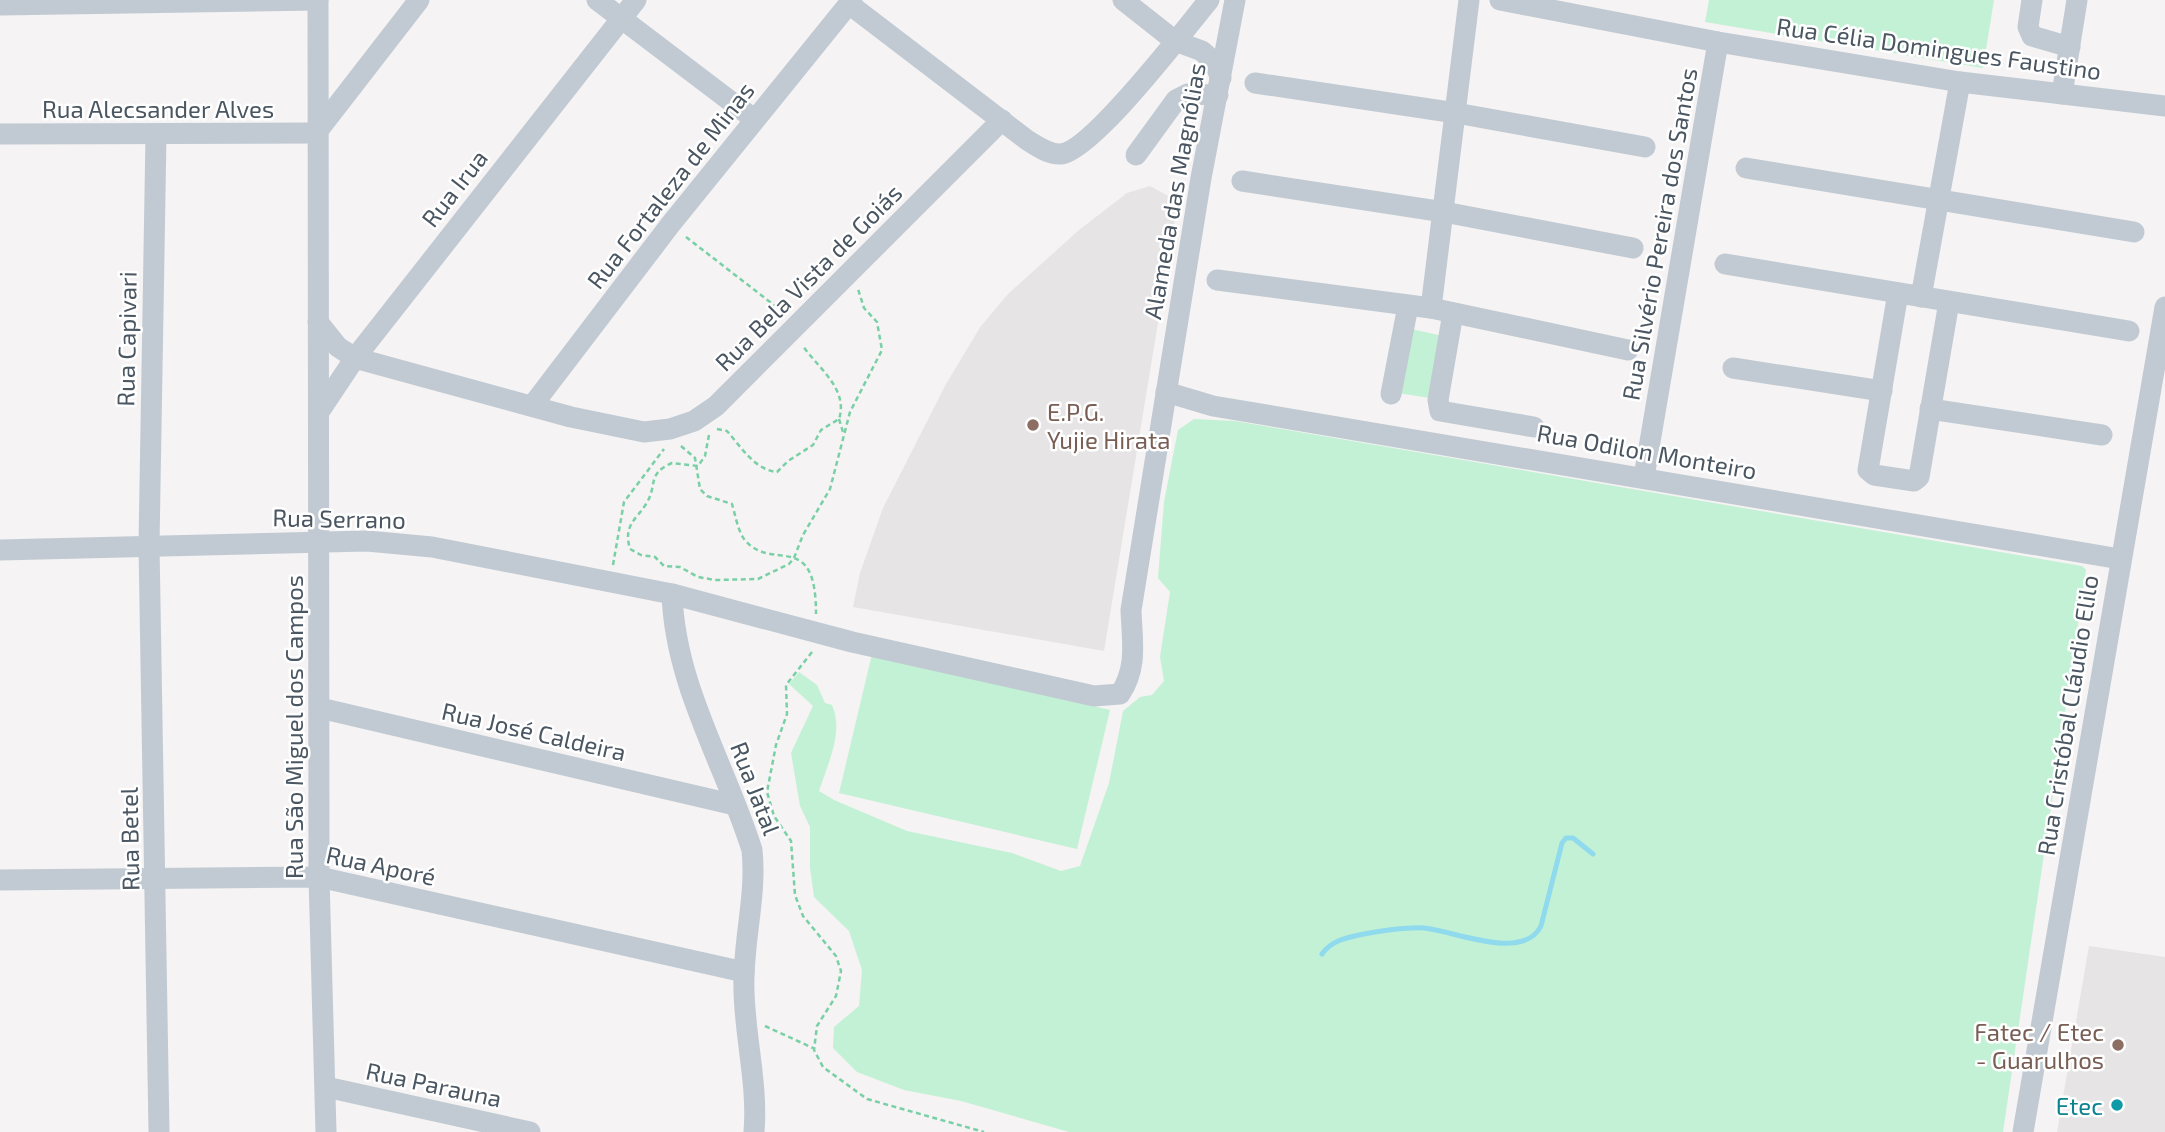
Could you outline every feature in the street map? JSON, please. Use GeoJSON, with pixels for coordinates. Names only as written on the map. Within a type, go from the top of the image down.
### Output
{"type":"FeatureCollection","features":[{"type":"Feature","properties":{"kind":"street"},"geometry":{"type":"LineString","coordinates":[[0,5],[318,0]]}},
{"type":"Feature","properties":{"kind":"street","name":"Rua São Miguel dos Campos"},"geometry":{"type":"LineString","coordinates":[[318,0],[316,133],[319,877],[326,1132]]}},
{"type":"Feature","properties":{"kind":"street"},"geometry":{"type":"LineString","coordinates":[[316,133],[419,0]]}},
{"type":"Feature","properties":{"kind":"street"},"geometry":{"type":"LineString","coordinates":[[597,0],[754,119]]}},
{"type":"Feature","properties":{"kind":"street","name":"Rua Irua"},"geometry":{"type":"LineString","coordinates":[[319,412],[355,358],[636,0]]}},
{"type":"Feature","properties":{"kind":"street"},"geometry":{"type":"LineString","coordinates":[[1123,0],[1175,41],[1202,51],[1214,62],[1220,87],[1188,94],[1176,100],[1136,155]]}},
{"type":"Feature","properties":{"kind":"street"},"geometry":{"type":"LineString","coordinates":[[850,2],[1002,120],[1045,151],[1060,154],[1073,149],[1101,126],[1209,0]]}},
{"type":"Feature","properties":{"kind":"street","name":"Alameda das Magnólias"},"geometry":{"type":"LineString","coordinates":[[816,632],[1094,696],[1120,694],[1130,679],[1133,665],[1131,610],[1166,392],[1235,0]]}},
{"type":"Feature","properties":{"kind":"street"},"geometry":{"type":"LineString","coordinates":[[1431,308],[1469,0]]}},
{"type":"Feature","properties":{"kind":"street","name":"Rua Célia Domingues Faustino"},"geometry":{"type":"LineString","coordinates":[[1500,0],[1582,8],[1718,42],[1960,82],[2165,106]]}},
{"type":"Feature","properties":{"kind":"street"},"geometry":{"type":"LineString","coordinates":[[2032,0],[2028,27],[2032,36],[2070,47]]}},
{"type":"Feature","properties":{"kind":"street"},"geometry":{"type":"LineString","coordinates":[[2062,94],[2077,0]]}},
{"type":"Feature","properties":{"kind":"street","name":"Rua Fortaleza de Minas"},"geometry":{"type":"LineString","coordinates":[[532,406],[670,225],[850,2]]}},
{"type":"Feature","properties":{"kind":"street","name":"Rua Silvério Pereira dos Santos"},"geometry":{"type":"LineString","coordinates":[[1644,477],[1718,42]]}},
{"type":"Feature","properties":{"kind":"street"},"geometry":{"type":"LineString","coordinates":[[316,72],[337,83],[359,77]]}},
{"type":"Feature","properties":{"kind":"street"},"geometry":{"type":"LineString","coordinates":[[1921,297],[1960,82]]}},
{"type":"Feature","properties":{"kind":"street"},"geometry":{"type":"LineString","coordinates":[[1255,83],[1456,113],[1645,148]]}},
{"type":"Feature","properties":{"kind":"street","name":"Rua Bela Vista de Goiás"},"geometry":{"type":"LineString","coordinates":[[355,358],[532,406],[643,432],[670,429],[694,421],[716,406],[1002,120]]}},
{"type":"Feature","properties":{"kind":"street","name":"Rua Alecsander Alves"},"geometry":{"type":"LineString","coordinates":[[0,134],[316,133]]}},
{"type":"Feature","properties":{"kind":"street","name":"Rua Capivari"},"geometry":{"type":"LineString","coordinates":[[149,545],[156,135]]}},
{"type":"Feature","properties":{"kind":"street"},"geometry":{"type":"LineString","coordinates":[[1745,168],[2134,232]]}},
{"type":"Feature","properties":{"kind":"street"},"geometry":{"type":"LineString","coordinates":[[1242,181],[1444,212],[1633,248]]}},
{"type":"Feature","properties":{"kind":"street"},"geometry":{"type":"LineString","coordinates":[[1725,264],[2129,331]]}},
{"type":"Feature","properties":{"kind":"street"},"geometry":{"type":"LineString","coordinates":[[1217,280],[1431,308],[1628,350]]}},
{"type":"Feature","properties":{"kind":"street"},"geometry":{"type":"LineString","coordinates":[[1898,293],[1868,470],[1874,475],[1917,480],[1949,302]]}},
{"type":"Feature","properties":{"kind":"street"},"geometry":{"type":"LineString","coordinates":[[1391,394],[1408,306]]}},
{"type":"Feature","properties":{"kind":"street","name":"Rua Cristóbal Cláudio Elilo"},"geometry":{"type":"LineString","coordinates":[[2023,1132],[2165,307]]}},
{"type":"Feature","properties":{"kind":"street"},"geometry":{"type":"LineString","coordinates":[[1453,313],[1438,400],[1440,411],[1534,427]]}},
{"type":"Feature","properties":{"kind":"street"},"geometry":{"type":"LineString","coordinates":[[318,322],[338,347],[355,358]]}},
{"type":"Feature","properties":{"kind":"street"},"geometry":{"type":"LineString","coordinates":[[1732,368],[1882,391]]}},
{"type":"Feature","properties":{"kind":"street","name":"Rua Odilon Monteiro"},"geometry":{"type":"LineString","coordinates":[[1166,392],[1213,406],[2120,559]]}},
{"type":"Feature","properties":{"kind":"street"},"geometry":{"type":"LineString","coordinates":[[1930,409],[2102,435]]}},
{"type":"Feature","properties":{"kind":"street","name":"Rua Serrano"},"geometry":{"type":"LineString","coordinates":[[0,550],[367,541],[432,547],[672,594],[816,632]]}},
{"type":"Feature","properties":{"kind":"street","name":"Rua Betel"},"geometry":{"type":"LineString","coordinates":[[149,545],[159,1132]]}},
{"type":"Feature","properties":{"kind":"street","name":"Rua Jatal"},"geometry":{"type":"LineString","coordinates":[[672,594],[673,621],[683,669],[752,850],[754,864],[744,972],[754,1089],[754,1132]]}},
{"type":"Feature","properties":{"kind":"street","name":"Rua José Caldeira"},"geometry":{"type":"LineString","coordinates":[[320,708],[735,805]]}},
{"type":"Feature","properties":{"kind":"street","name":"Rua Aporé"},"geometry":{"type":"LineString","coordinates":[[0,880],[319,877],[744,972]]}},
{"type":"Feature","properties":{"kind":"street","name":"Rua Parauna"},"geometry":{"type":"LineString","coordinates":[[326,1087],[530,1132]]}},
{"type":"Feature","properties":{"kind":"path"},"geometry":{"type":"LineString","coordinates":[[670,225],[795,328],[839,394],[839,418],[844,435]]}},
{"type":"Feature","properties":{"kind":"path"},"geometry":{"type":"LineString","coordinates":[[698,466],[672,463],[654,476],[646,505],[634,516],[629,531],[630,549],[641,555],[655,557],[669,568],[680,567],[698,577],[715,580],[758,579],[789,564],[830,489],[850,412],[882,350],[877,322],[864,308],[850,273]]}},
{"type":"Feature","properties":{"kind":"path"},"geometry":{"type":"LineString","coordinates":[[698,466],[705,456],[710,434],[722,430],[727,431],[755,463],[778,472],[788,461],[813,445],[821,430],[839,418]]}},
{"type":"Feature","properties":{"kind":"path"},"geometry":{"type":"LineString","coordinates":[[610,582],[624,502],[671,439]]}},
{"type":"Feature","properties":{"kind":"path"},"geometry":{"type":"LineString","coordinates":[[688,450],[698,466],[699,489],[707,496],[732,503],[743,539],[760,552],[794,558],[806,565],[813,579],[816,632],[807,661],[794,671],[786,685],[787,714],[776,745],[767,792],[774,816],[791,841],[795,895],[803,916],[836,956],[841,971],[839,988],[817,1026],[813,1048]]}},
{"type":"Feature","properties":{"kind":"path"},"geometry":{"type":"LineString","coordinates":[[746,1017],[813,1048],[823,1067],[867,1099],[984,1132]]}},
{"type":"Feature","properties":{"kind":"shaded area","name":"E.P.G. Yujie Hirata"},"geometry":{"type":"Polygon","coordinates":[[[1150,186],[1170,197],[1176,213],[1104,651],[853,607],[860,573],[883,508],[946,384],[981,326],[1008,294],[1079,230],[1127,193],[1150,186]]]}},
{"type":"Feature","properties":{"kind":"shaded area","name":"Fatec / Etec - Guarulhos"},"geometry":{"type":"Polygon","coordinates":[[[2089,946],[2165,957],[2165,1132],[2057,1132],[2089,946]]]}},
{"type":"Feature","properties":{"kind":"green space"},"geometry":{"type":"Polygon","coordinates":[[[1709,0],[1994,0],[1983,68],[1705,22],[1709,0]]]}},
{"type":"Feature","properties":{"kind":"green space"},"geometry":{"type":"Polygon","coordinates":[[[1411,329],[1443,336],[1430,398],[1398,393],[1411,329]]]}},
{"type":"Feature","properties":{"kind":"green space"},"geometry":{"type":"Polygon","coordinates":[[[1194,419],[1235,421],[2082,566],[2086,570],[2003,1132],[1069,1132],[961,1101],[904,1090],[857,1072],[833,1048],[834,1027],[859,1006],[862,970],[849,931],[814,897],[810,868],[810,827],[800,806],[791,753],[813,706],[789,684],[799,672],[817,685],[825,703],[832,705],[835,715],[836,737],[819,791],[907,831],[1012,853],[1061,871],[1080,866],[1109,783],[1123,711],[1140,697],[1152,695],[1164,681],[1160,657],[1170,592],[1158,578],[1164,502],[1178,430],[1194,419]]]}},
{"type":"Feature","properties":{"kind":"green space"},"geometry":{"type":"Polygon","coordinates":[[[872,654],[1110,710],[1077,849],[839,793],[872,654]]]}},
{"type":"Feature","properties":{"kind":"waterway"},"geometry":{"type":"LineString","coordinates":[[1322,954],[1334,943],[1344,939],[1408,928],[1437,930],[1487,942],[1519,942],[1532,937],[1541,926],[1562,843],[1566,838],[1573,838],[1593,854]]}},
{"type":"Feature","properties":{"kind":"place","name":"E.P.G. Yujie Hirata"},"geometry":{"type":"Point","coordinates":[1033,425]}},
{"type":"Feature","properties":{"kind":"place","name":"Fatec / Etec - Guarulhos"},"geometry":{"type":"Point","coordinates":[2118,1045]}},
{"type":"Feature","properties":{"kind":"place","name":"Etec"},"geometry":{"type":"Point","coordinates":[2117,1105]}}]}
